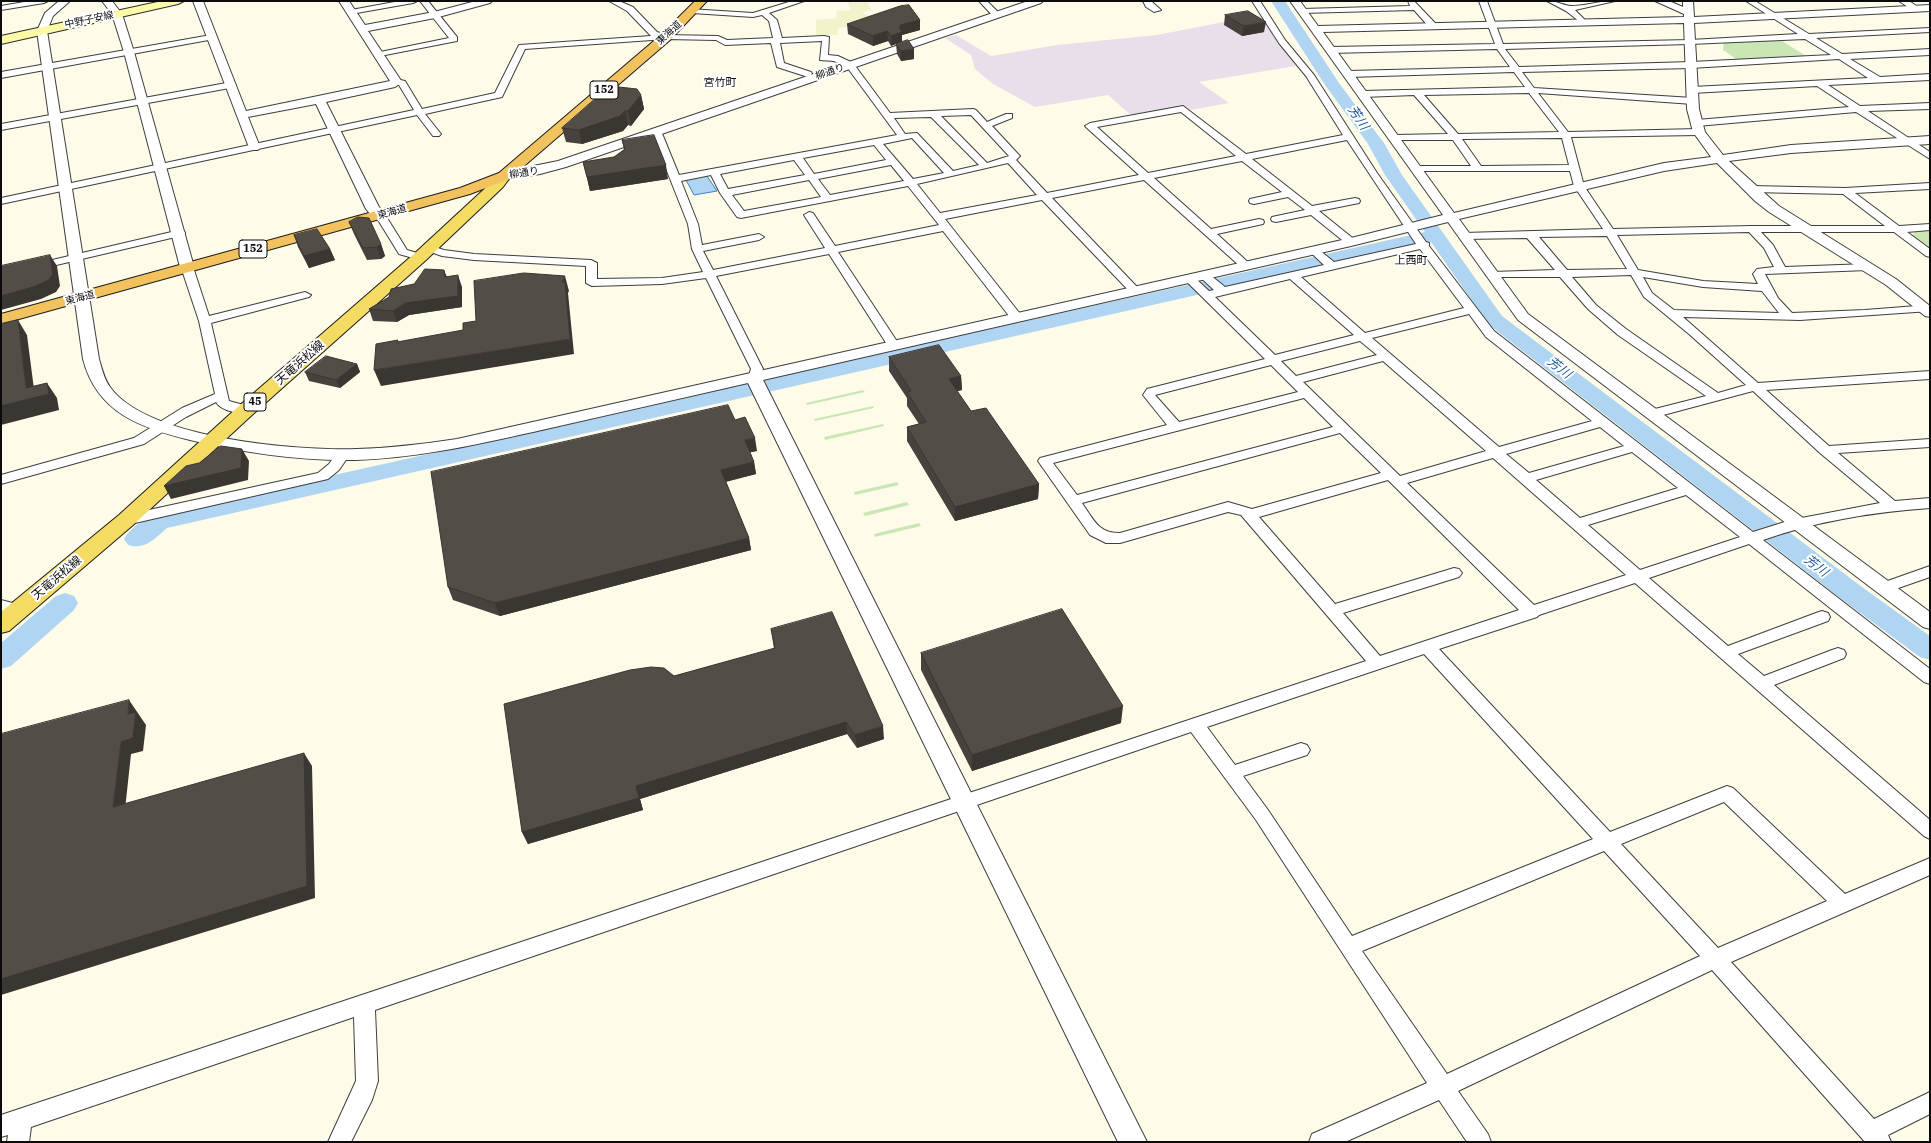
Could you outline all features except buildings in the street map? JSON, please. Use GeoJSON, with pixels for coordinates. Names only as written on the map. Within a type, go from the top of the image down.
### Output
{"type":"FeatureCollection","features":[{"type":"Feature","properties":{"kind":"highway","name":"東海道"},"geometry":{"type":"LineString","coordinates":[[1,319],[380,215],[465,190],[504,176],[666,37],[701,1]]}},
{"type":"Feature","properties":{"kind":"main road","name":"中野子安線"},"geometry":{"type":"LineString","coordinates":[[1,40],[178,1]]}},
{"type":"Feature","properties":{"kind":"main road","name":"天竜浜松線"},"geometry":{"type":"LineString","coordinates":[[1,625],[10,608],[126,520],[246,410],[424,252],[498,184],[504,176]]}},
{"type":"Feature","properties":{"kind":"street"},"geometry":{"type":"LineString","coordinates":[[1,8],[44,1]]}},
{"type":"Feature","properties":{"kind":"street"},"geometry":{"type":"LineString","coordinates":[[65,1],[49,15],[42,31],[92,367],[100,386],[118,405],[134,415],[162,428],[212,441],[291,453],[343,454],[401,452],[439,447],[757,384],[894,346],[1135,291],[1207,286],[1292,275],[1324,259],[1351,242],[1417,235]]}},
{"type":"Feature","properties":{"kind":"street"},"geometry":{"type":"LineString","coordinates":[[108,1],[117,14],[144,102],[160,167],[180,233],[187,267],[205,321],[223,403],[228,407],[246,410]]}},
{"type":"Feature","properties":{"kind":"street"},"geometry":{"type":"LineString","coordinates":[[198,1],[211,37],[232,85],[254,147]]}},
{"type":"Feature","properties":{"kind":"street"},"geometry":{"type":"LineString","coordinates":[[344,1],[396,82]]}},
{"type":"Feature","properties":{"kind":"street"},"geometry":{"type":"LineString","coordinates":[[350,12],[413,1]]}},
{"type":"Feature","properties":{"kind":"street"},"geometry":{"type":"LineString","coordinates":[[378,55],[454,39],[424,1]]}},
{"type":"Feature","properties":{"kind":"street"},"geometry":{"type":"LineString","coordinates":[[361,29],[434,15],[487,1]]}},
{"type":"Feature","properties":{"kind":"street"},"geometry":{"type":"LineString","coordinates":[[613,1],[630,9],[654,34],[666,37]]}},
{"type":"Feature","properties":{"kind":"street"},"geometry":{"type":"LineString","coordinates":[[692,11],[753,15],[800,1]]}},
{"type":"Feature","properties":{"kind":"street"},"geometry":{"type":"LineString","coordinates":[[983,1],[994,12]]}},
{"type":"Feature","properties":{"kind":"street","name":"柳通り"},"geometry":{"type":"LineString","coordinates":[[504,176],[540,170],[656,131],[1024,1]]}},
{"type":"Feature","properties":{"kind":"street","name":"柳通り"},"geometry":{"type":"LineString","coordinates":[[504,176],[808,74],[847,63],[1038,1]]}},
{"type":"Feature","properties":{"kind":"street"},"geometry":{"type":"LineString","coordinates":[[1147,1],[1149,5],[1157,10]]}},
{"type":"Feature","properties":{"kind":"street"},"geometry":{"type":"LineString","coordinates":[[1256,1],[1282,41],[1310,75],[1362,157],[1482,326],[1498,341],[1634,447],[1755,538],[1930,678]]}},
{"type":"Feature","properties":{"kind":"street"},"geometry":{"type":"LineString","coordinates":[[1410,1],[1433,26]]}},
{"type":"Feature","properties":{"kind":"street"},"geometry":{"type":"LineString","coordinates":[[1483,1],[1493,24],[1500,46],[1531,90],[1566,135],[1578,186],[1610,232],[1648,295],[1693,331],[1825,450],[1891,505]]}},
{"type":"Feature","properties":{"kind":"street"},"geometry":{"type":"LineString","coordinates":[[1551,1],[1569,9],[1584,22]]}},
{"type":"Feature","properties":{"kind":"street"},"geometry":{"type":"LineString","coordinates":[[1569,9],[1611,1]]}},
{"type":"Feature","properties":{"kind":"street"},"geometry":{"type":"LineString","coordinates":[[1660,1],[1688,11]]}},
{"type":"Feature","properties":{"kind":"street"},"geometry":{"type":"LineString","coordinates":[[1750,1],[1878,80]]}},
{"type":"Feature","properties":{"kind":"street"},"geometry":{"type":"LineString","coordinates":[[1903,1],[1917,9]]}},
{"type":"Feature","properties":{"kind":"street"},"geometry":{"type":"LineString","coordinates":[[1299,6],[1417,8]]}},
{"type":"Feature","properties":{"kind":"street"},"geometry":{"type":"LineString","coordinates":[[1299,6],[1416,169],[1447,219],[1464,236],[1523,317],[1652,414],[1794,525],[1930,622]]}},
{"type":"Feature","properties":{"kind":"street"},"geometry":{"type":"LineString","coordinates":[[1316,29],[1584,22],[1688,11],[1774,16],[1930,8]]}},
{"type":"Feature","properties":{"kind":"street"},"geometry":{"type":"LineString","coordinates":[[1688,11],[1692,96],[1698,127],[1719,158],[1774,209],[1802,228],[1868,267],[1928,310]]}},
{"type":"Feature","properties":{"kind":"street"},"geometry":{"type":"LineString","coordinates":[[764,12],[772,20],[780,65],[808,74]]}},
{"type":"Feature","properties":{"kind":"street"},"geometry":{"type":"LineString","coordinates":[[1330,50],[1690,42],[1930,30]]}},
{"type":"Feature","properties":{"kind":"street"},"geometry":{"type":"LineString","coordinates":[[1,75],[211,37]]}},
{"type":"Feature","properties":{"kind":"street"},"geometry":{"type":"LineString","coordinates":[[1,201],[499,95],[522,48],[666,37],[718,38],[725,43],[824,38],[826,39],[823,58],[835,58],[847,63],[903,137]]}},
{"type":"Feature","properties":{"kind":"street"},"geometry":{"type":"LineString","coordinates":[[1779,38],[1790,45]]}},
{"type":"Feature","properties":{"kind":"street"},"geometry":{"type":"LineString","coordinates":[[1802,52],[1813,59]]}},
{"type":"Feature","properties":{"kind":"street"},"geometry":{"type":"LineString","coordinates":[[1348,74],[1691,65],[1930,52]]}},
{"type":"Feature","properties":{"kind":"street"},"geometry":{"type":"LineString","coordinates":[[1363,94],[1531,90],[1692,96],[1818,83],[1930,77]]}},
{"type":"Feature","properties":{"kind":"street"},"geometry":{"type":"LineString","coordinates":[[243,115],[391,85],[396,82],[402,83],[419,112],[436,134]]}},
{"type":"Feature","properties":{"kind":"street"},"geometry":{"type":"LineString","coordinates":[[1818,83],[1930,156]]}},
{"type":"Feature","properties":{"kind":"street"},"geometry":{"type":"LineString","coordinates":[[1,127],[232,85]]}},
{"type":"Feature","properties":{"kind":"street"},"geometry":{"type":"LineString","coordinates":[[1418,92],[1456,137],[1478,169]]}},
{"type":"Feature","properties":{"kind":"street"},"geometry":{"type":"LineString","coordinates":[[320,100],[373,209],[380,215],[403,252],[442,253],[474,257],[591,263],[592,283],[662,281],[710,274],[946,228]]}},
{"type":"Feature","properties":{"kind":"street"},"geometry":{"type":"LineString","coordinates":[[1394,138],[1566,135],[1698,127],[1857,109],[1930,106]]}},
{"type":"Feature","properties":{"kind":"street"},"geometry":{"type":"LineString","coordinates":[[1246,266],[1090,126],[1183,109],[1351,242]]}},
{"type":"Feature","properties":{"kind":"street"},"geometry":{"type":"LineString","coordinates":[[714,172],[725,193],[741,215],[951,175],[1010,160],[1015,156],[1015,154],[987,125],[975,114],[969,111],[888,116]]}},
{"type":"Feature","properties":{"kind":"street"},"geometry":{"type":"LineString","coordinates":[[934,113],[985,166]]}},
{"type":"Feature","properties":{"kind":"street"},"geometry":{"type":"LineString","coordinates":[[987,125],[1009,116]]}},
{"type":"Feature","properties":{"kind":"street"},"geometry":{"type":"LineString","coordinates":[[656,131],[693,224],[697,249],[757,369],[757,384],[1133,1142]]}},
{"type":"Feature","properties":{"kind":"street"},"geometry":{"type":"LineString","coordinates":[[675,179],[914,135],[951,175]]}},
{"type":"Feature","properties":{"kind":"street"},"geometry":{"type":"LineString","coordinates":[[938,218],[1350,137]]}},
{"type":"Feature","properties":{"kind":"street"},"geometry":{"type":"LineString","coordinates":[[1336,140],[1362,157]]}},
{"type":"Feature","properties":{"kind":"street"},"geometry":{"type":"LineString","coordinates":[[1207,286],[1246,266],[1324,259],[1417,235],[1447,219],[1578,186],[1664,167],[1797,148],[1930,140]]}},
{"type":"Feature","properties":{"kind":"street"},"geometry":{"type":"LineString","coordinates":[[876,142],[911,183],[1017,318]]}},
{"type":"Feature","properties":{"kind":"street"},"geometry":{"type":"LineString","coordinates":[[797,157],[828,199]]}},
{"type":"Feature","properties":{"kind":"street"},"geometry":{"type":"LineString","coordinates":[[1010,160],[1135,291]]}},
{"type":"Feature","properties":{"kind":"street"},"geometry":{"type":"LineString","coordinates":[[725,193],[893,162]]}},
{"type":"Feature","properties":{"kind":"street"},"geometry":{"type":"LineString","coordinates":[[1416,169],[1574,168]]}},
{"type":"Feature","properties":{"kind":"street"},"geometry":{"type":"LineString","coordinates":[[1751,189],[1845,192],[1930,186]]}},
{"type":"Feature","properties":{"kind":"street"},"geometry":{"type":"LineString","coordinates":[[1845,192],[1898,229],[1930,254]]}},
{"type":"Feature","properties":{"kind":"street"},"geometry":{"type":"LineString","coordinates":[[1254,201],[1290,194]]}},
{"type":"Feature","properties":{"kind":"street"},"geometry":{"type":"LineString","coordinates":[[1276,220],[1355,201]]}},
{"type":"Feature","properties":{"kind":"street"},"geometry":{"type":"LineString","coordinates":[[809,215],[830,250],[894,346]]}},
{"type":"Feature","properties":{"kind":"street"},"geometry":{"type":"LineString","coordinates":[[1209,233],[1259,222]]}},
{"type":"Feature","properties":{"kind":"street"},"geometry":{"type":"LineString","coordinates":[[1464,236],[1802,228],[1898,229],[1930,227]]}},
{"type":"Feature","properties":{"kind":"street"},"geometry":{"type":"LineString","coordinates":[[1752,229],[1769,247],[1782,271]]}},
{"type":"Feature","properties":{"kind":"street"},"geometry":{"type":"LineString","coordinates":[[1,275],[180,233]]}},
{"type":"Feature","properties":{"kind":"street"},"geometry":{"type":"LineString","coordinates":[[1530,234],[1592,307],[1622,332],[1716,397]]}},
{"type":"Feature","properties":{"kind":"street"},"geometry":{"type":"LineString","coordinates":[[697,249],[759,237]]}},
{"type":"Feature","properties":{"kind":"street"},"geometry":{"type":"LineString","coordinates":[[1788,316],[1766,288],[1759,272],[1868,267]]}},
{"type":"Feature","properties":{"kind":"street"},"geometry":{"type":"LineString","coordinates":[[1492,275],[1633,272],[1703,284],[1766,288]]}},
{"type":"Feature","properties":{"kind":"street"},"geometry":{"type":"LineString","coordinates":[[1292,275],[1637,578],[1930,831]]}},
{"type":"Feature","properties":{"kind":"street"},"geometry":{"type":"LineString","coordinates":[[1207,286],[1274,360],[1532,613]]}},
{"type":"Feature","properties":{"kind":"street"},"geometry":{"type":"LineString","coordinates":[[205,321],[305,295]]}},
{"type":"Feature","properties":{"kind":"street"},"geometry":{"type":"LineString","coordinates":[[1176,427],[1151,398],[1149,395],[1151,392],[1471,310]]}},
{"type":"Feature","properties":{"kind":"street"},"geometry":{"type":"LineString","coordinates":[[1669,313],[1720,317],[1849,315],[1928,310]]}},
{"type":"Feature","properties":{"kind":"street"},"geometry":{"type":"LineString","coordinates":[[1294,380],[1385,357]]}},
{"type":"Feature","properties":{"kind":"street"},"geometry":{"type":"LineString","coordinates":[[1652,414],[1755,387],[1930,375]]}},
{"type":"Feature","properties":{"kind":"street"},"geometry":{"type":"LineString","coordinates":[[1308,394],[1045,461],[1095,532],[1100,536],[1114,539],[1228,507],[1246,511],[1377,663]]}},
{"type":"Feature","properties":{"kind":"street"},"geometry":{"type":"LineString","coordinates":[[1,480],[139,441],[148,437],[200,403],[221,396]]}},
{"type":"Feature","properties":{"kind":"street"},"geometry":{"type":"LineString","coordinates":[[1249,515],[1495,453],[1602,422]]}},
{"type":"Feature","properties":{"kind":"street"},"geometry":{"type":"LineString","coordinates":[[1073,501],[1344,428]]}},
{"type":"Feature","properties":{"kind":"street"},"geometry":{"type":"LineString","coordinates":[[1825,450],[1930,443]]}},
{"type":"Feature","properties":{"kind":"street"},"geometry":{"type":"LineString","coordinates":[[1525,479],[1634,447]]}},
{"type":"Feature","properties":{"kind":"street"},"geometry":{"type":"LineString","coordinates":[[126,520],[323,476],[334,467],[343,454]]}},
{"type":"Feature","properties":{"kind":"street"},"geometry":{"type":"LineString","coordinates":[[1576,524],[1689,489]]}},
{"type":"Feature","properties":{"kind":"street"},"geometry":{"type":"LineString","coordinates":[[1,1126],[1427,646],[1532,613],[1794,525],[1891,505],[1930,503]]}},
{"type":"Feature","properties":{"kind":"street"},"geometry":{"type":"LineString","coordinates":[[1884,588],[1930,571]]}},
{"type":"Feature","properties":{"kind":"street"},"geometry":{"type":"LineString","coordinates":[[1332,611],[1454,573]]}},
{"type":"Feature","properties":{"kind":"street"},"geometry":{"type":"LineString","coordinates":[[1725,653],[1822,617]]}},
{"type":"Feature","properties":{"kind":"street"},"geometry":{"type":"LineString","coordinates":[[1427,646],[1715,959],[1875,1137],[1930,1103]]}},
{"type":"Feature","properties":{"kind":"street"},"geometry":{"type":"LineString","coordinates":[[1761,684],[1838,654]]}},
{"type":"Feature","properties":{"kind":"street"},"geometry":{"type":"LineString","coordinates":[[1195,724],[1262,815],[1348,947],[1480,1142]]}},
{"type":"Feature","properties":{"kind":"street"},"geometry":{"type":"LineString","coordinates":[[1231,773],[1302,750]]}},
{"type":"Feature","properties":{"kind":"street"},"geometry":{"type":"LineString","coordinates":[[1348,947],[1727,793],[1843,904]]}},
{"type":"Feature","properties":{"kind":"street"},"geometry":{"type":"LineString","coordinates":[[1320,1142],[1443,1087],[1715,959],[1930,866]]}},
{"type":"Feature","properties":{"kind":"street"},"geometry":{"type":"LineString","coordinates":[[339,1142],[364,1092],[367,1081],[364,1004]]}},
{"type":"Feature","properties":{"kind":"street"},"geometry":{"type":"LineString","coordinates":[[18,1142],[21,1119]]}},
{"type":"Feature","properties":{"kind":"shaded area"},"geometry":{"type":"Polygon","coordinates":[[[1254,16],[1263,16],[1296,66],[1199,82],[1229,103],[1191,110],[1185,107],[1132,116],[1108,95],[1035,107],[993,84],[975,69],[971,55],[945,38],[956,35],[991,56],[1057,45],[1157,35],[1254,16]]]}},
{"type":"Feature","properties":{"kind":"green space"},"geometry":{"type":"Polygon","coordinates":[[[847,1],[876,1],[867,3],[872,10],[862,12],[867,15],[878,16],[855,27],[843,27],[838,29],[837,35],[816,35],[816,20],[837,18],[836,11],[851,10],[847,1]]]}},
{"type":"Feature","properties":{"kind":"green space"},"geometry":{"type":"Polygon","coordinates":[[[1779,39],[1806,56],[1739,61],[1723,50],[1724,42],[1779,39]]]}},
{"type":"Feature","properties":{"kind":"green space"},"geometry":{"type":"Polygon","coordinates":[[[1930,231],[1930,248],[1913,235],[1915,232],[1930,231]]]}},
{"type":"Feature","properties":{"kind":"green space"},"geometry":{"type":"Polygon","coordinates":[[[863,390],[865,392],[807,405],[806,403],[863,390]]]}},
{"type":"Feature","properties":{"kind":"green space"},"geometry":{"type":"Polygon","coordinates":[[[873,406],[874,408],[815,421],[814,419],[873,406]]]}},
{"type":"Feature","properties":{"kind":"green space"},"geometry":{"type":"Polygon","coordinates":[[[883,424],[884,426],[825,440],[824,437],[883,424]]]}},
{"type":"Feature","properties":{"kind":"green space"},"geometry":{"type":"Polygon","coordinates":[[[897,482],[899,485],[855,495],[854,492],[897,482]]]}},
{"type":"Feature","properties":{"kind":"green space"},"geometry":{"type":"Polygon","coordinates":[[[907,502],[909,505],[865,516],[863,513],[907,502]]]}},
{"type":"Feature","properties":{"kind":"green space"},"geometry":{"type":"Polygon","coordinates":[[[919,523],[921,526],[875,537],[874,534],[919,523]]]}},
{"type":"Feature","properties":{"kind":"water"},"geometry":{"type":"Polygon","coordinates":[[[707,176],[717,191],[694,195],[686,180],[707,176]]]}},
{"type":"Feature","properties":{"kind":"waterway","name":"芳川"},"geometry":{"type":"LineString","coordinates":[[1278,1],[1333,85],[1376,143],[1394,175],[1436,235]]}},
{"type":"Feature","properties":{"kind":"waterway"},"geometry":{"type":"LineString","coordinates":[[137,539],[159,522],[1436,235]]}},
{"type":"Feature","properties":{"kind":"waterway","name":"芳川"},"geometry":{"type":"LineString","coordinates":[[1436,235],[1495,320],[1853,594],[1930,650]]}},
{"type":"Feature","properties":{"kind":"waterway"},"geometry":{"type":"LineString","coordinates":[[1,659],[65,603]]}},
{"type":"Feature","properties":{"kind":"district","name":"宮竹町"},"geometry":{"type":"Point","coordinates":[720,83]}},
{"type":"Feature","properties":{"kind":"district","name":"上西町"},"geometry":{"type":"Point","coordinates":[1411,261]}}]}
